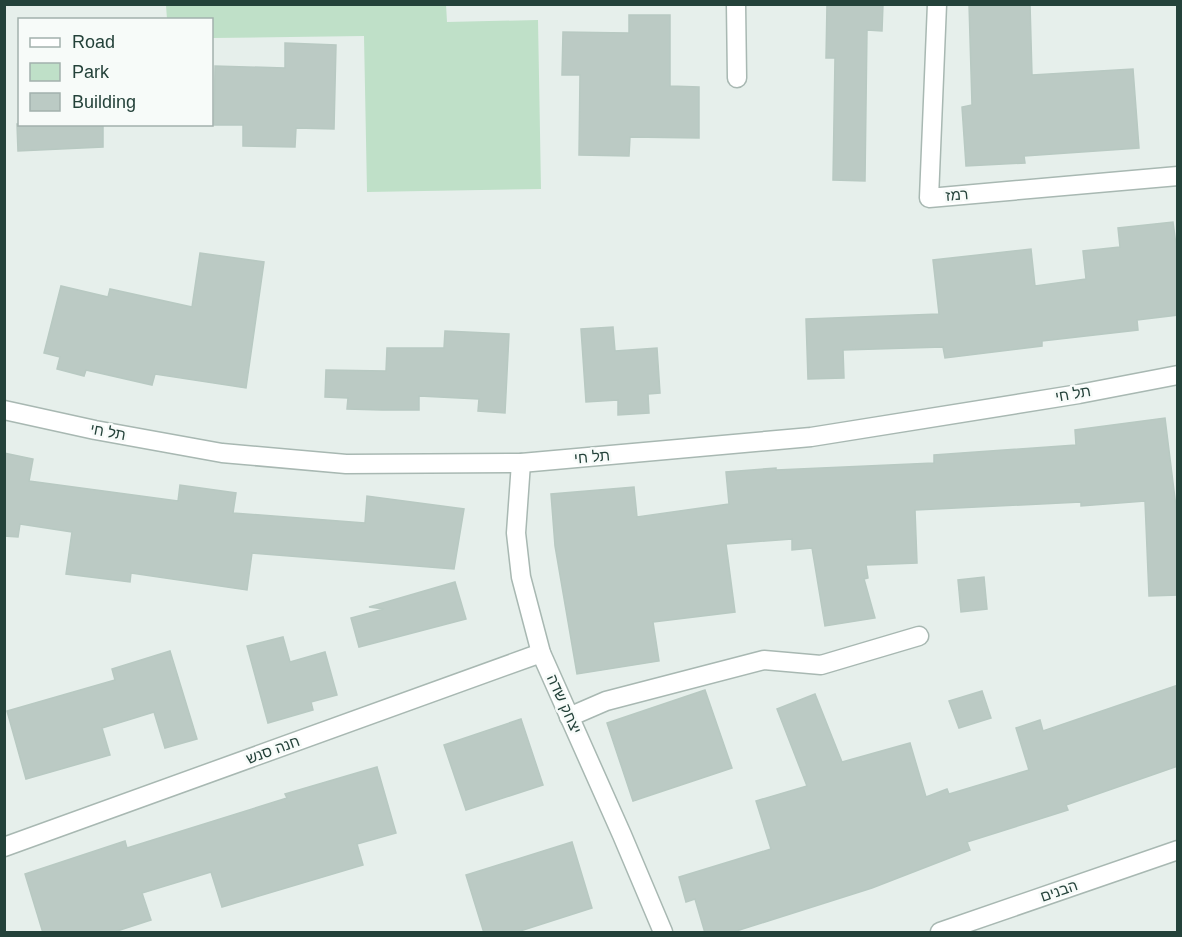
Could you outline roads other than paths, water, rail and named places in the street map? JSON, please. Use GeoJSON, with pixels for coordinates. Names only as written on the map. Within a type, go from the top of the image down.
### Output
{"type":"FeatureCollection","features":[{"type":"Feature","properties":{"kind":"street"},"geometry":{"type":"LineString","coordinates":[[736,4],[737,78]]}},
{"type":"Feature","properties":{"kind":"street","name":"רמז"},"geometry":{"type":"LineString","coordinates":[[937,4],[929,198],[1178,176]]}},
{"type":"Feature","properties":{"kind":"street","name":"תל חי"},"geometry":{"type":"LineString","coordinates":[[4,410],[95,430],[222,453],[346,464],[521,463],[811,437],[1056,398],[1178,375]]}},
{"type":"Feature","properties":{"kind":"street","name":"יצחק שדה"},"geometry":{"type":"LineString","coordinates":[[521,463],[516,533],[521,577],[541,653],[663,933]]}},
{"type":"Feature","properties":{"kind":"street"},"geometry":{"type":"LineString","coordinates":[[569,717],[606,701],[764,660],[821,665],[919,636]]}},
{"type":"Feature","properties":{"kind":"street","name":"חנה סנש"},"geometry":{"type":"LineString","coordinates":[[4,848],[541,653]]}},
{"type":"Feature","properties":{"kind":"street","name":"הבנים"},"geometry":{"type":"LineString","coordinates":[[940,933],[1178,850]]}}]}
